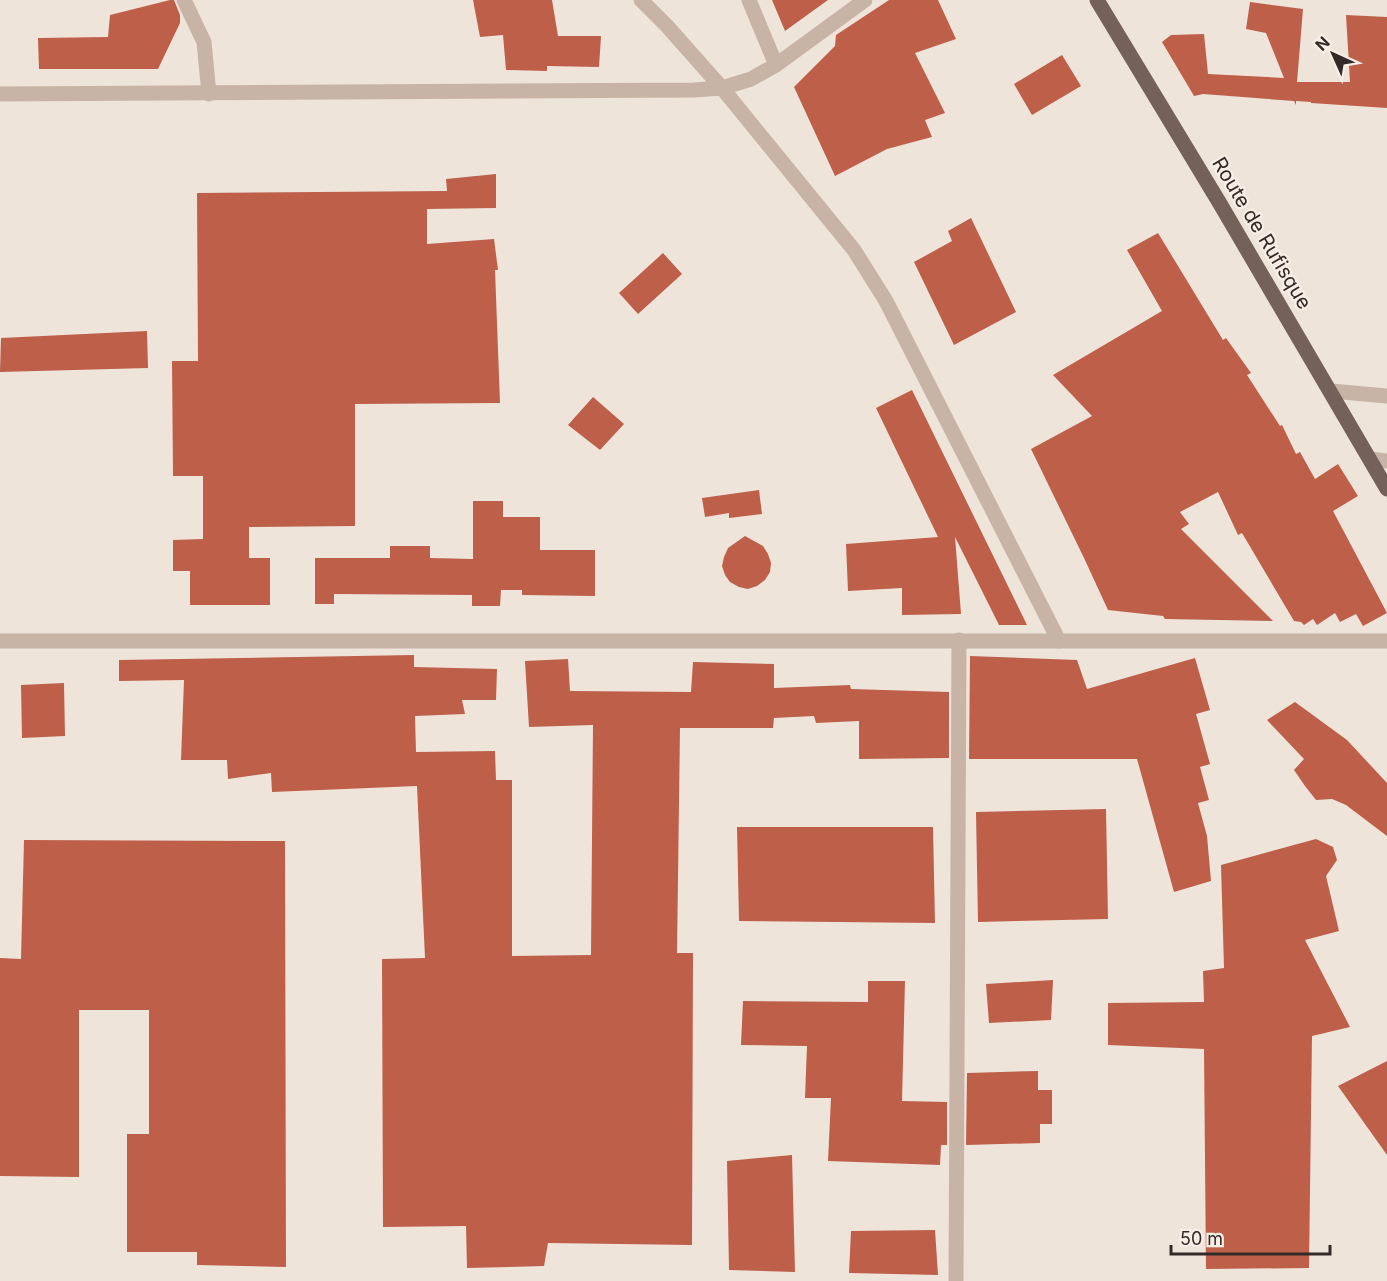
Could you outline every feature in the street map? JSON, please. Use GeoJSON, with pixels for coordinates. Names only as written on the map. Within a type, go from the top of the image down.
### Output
{"type":"FeatureCollection","features":[{"type":"Feature","properties":{"kind":"main road","name":"Route de Rufisque"},"geometry":{"type":"LineString","coordinates":[[1097,0],[1331,391],[1387,489]]}},
{"type":"Feature","properties":{"kind":"street"},"geometry":{"type":"LineString","coordinates":[[184,0],[204,42],[208,94]]}},
{"type":"Feature","properties":{"kind":"street"},"geometry":{"type":"LineString","coordinates":[[641,0],[722,88],[854,250],[886,301],[1059,641]]}},
{"type":"Feature","properties":{"kind":"street"},"geometry":{"type":"LineString","coordinates":[[749,0],[776,65]]}},
{"type":"Feature","properties":{"kind":"street"},"geometry":{"type":"LineString","coordinates":[[0,94],[722,88],[751,79],[776,65],[865,0]]}},
{"type":"Feature","properties":{"kind":"street"},"geometry":{"type":"LineString","coordinates":[[1331,391],[1387,396]]}},
{"type":"Feature","properties":{"kind":"street"},"geometry":{"type":"LineString","coordinates":[[1370,459],[1387,461]]}},
{"type":"Feature","properties":{"kind":"street"},"geometry":{"type":"LineString","coordinates":[[956,1281],[959,640]]}},
{"type":"Feature","properties":{"kind":"street"},"geometry":{"type":"LineString","coordinates":[[0,641],[1387,641]]}},
{"type":"Feature","properties":{"kind":"building"},"geometry":{"type":"Polygon","coordinates":[[[174,0],[180,15],[180,23],[158,69],[39,69],[38,38],[108,37],[110,15],[174,0]]]}},
{"type":"Feature","properties":{"kind":"building"},"geometry":{"type":"Polygon","coordinates":[[[473,0],[552,0],[558,36],[601,36],[599,67],[547,66],[547,71],[506,70],[503,35],[480,37],[473,0]]]}},
{"type":"Feature","properties":{"kind":"building"},"geometry":{"type":"Polygon","coordinates":[[[772,0],[828,0],[785,31],[772,0]]]}},
{"type":"Feature","properties":{"kind":"building"},"geometry":{"type":"Polygon","coordinates":[[[889,0],[938,0],[956,39],[915,53],[945,113],[925,120],[932,137],[887,149],[835,176],[794,87],[835,46],[836,35],[889,0]]]}},
{"type":"Feature","properties":{"kind":"building"},"geometry":{"type":"Polygon","coordinates":[[[1250,2],[1303,9],[1297,82],[1350,82],[1346,15],[1387,17],[1387,108],[1296,101],[1296,105],[1294,101],[1203,94],[1194,96],[1162,42],[1171,35],[1204,34],[1208,74],[1284,78],[1266,33],[1246,29],[1250,2]]]}},
{"type":"Feature","properties":{"kind":"building"},"geometry":{"type":"Polygon","coordinates":[[[1062,55],[1081,86],[1032,115],[1014,84],[1062,55]]]}},
{"type":"Feature","properties":{"kind":"building"},"geometry":{"type":"Polygon","coordinates":[[[496,174],[496,208],[427,209],[427,244],[494,239],[498,270],[495,270],[500,403],[355,404],[355,526],[249,527],[249,558],[270,558],[270,605],[190,605],[190,571],[173,571],[173,540],[203,539],[203,476],[173,476],[172,361],[198,361],[197,193],[447,191],[446,179],[496,174]]]}},
{"type":"Feature","properties":{"kind":"building"},"geometry":{"type":"Polygon","coordinates":[[[971,218],[1016,312],[954,345],[914,262],[952,241],[948,231],[971,218]]]}},
{"type":"Feature","properties":{"kind":"building"},"geometry":{"type":"Polygon","coordinates":[[[1158,233],[1223,340],[1226,338],[1251,373],[1247,375],[1280,426],[1282,425],[1296,454],[1300,452],[1315,479],[1338,464],[1358,496],[1333,511],[1387,613],[1363,626],[1356,614],[1340,622],[1335,613],[1317,625],[1313,619],[1304,625],[1294,621],[1242,533],[1238,535],[1218,492],[1180,512],[1189,524],[1181,529],[1273,621],[1165,619],[1163,616],[1108,610],[1031,449],[1092,416],[1053,375],[1162,311],[1127,250],[1158,233]]]}},
{"type":"Feature","properties":{"kind":"building"},"geometry":{"type":"Polygon","coordinates":[[[663,253],[682,274],[638,314],[619,293],[663,253]]]}},
{"type":"Feature","properties":{"kind":"building"},"geometry":{"type":"Polygon","coordinates":[[[147,331],[148,368],[0,372],[1,338],[147,331]]]}},
{"type":"Feature","properties":{"kind":"building"},"geometry":{"type":"Polygon","coordinates":[[[912,390],[1027,625],[999,625],[955,537],[961,614],[902,615],[902,588],[848,591],[846,544],[938,537],[876,408],[912,390]]]}},
{"type":"Feature","properties":{"kind":"building"},"geometry":{"type":"Polygon","coordinates":[[[593,397],[624,424],[600,450],[568,425],[593,397]]]}},
{"type":"Feature","properties":{"kind":"building"},"geometry":{"type":"Polygon","coordinates":[[[759,490],[762,514],[729,518],[729,513],[705,517],[702,498],[759,490]]]}},
{"type":"Feature","properties":{"kind":"building"},"geometry":{"type":"Polygon","coordinates":[[[473,501],[503,501],[503,517],[540,517],[540,550],[595,550],[595,596],[522,595],[522,590],[501,590],[500,606],[472,606],[472,595],[334,594],[334,604],[315,604],[315,558],[390,558],[390,546],[430,546],[430,558],[473,559],[473,501]]]}},
{"type":"Feature","properties":{"kind":"building"},"geometry":{"type":"Polygon","coordinates":[[[745,536],[763,546],[771,563],[770,572],[765,580],[748,589],[730,582],[722,566],[728,548],[745,536]]]}},
{"type":"Feature","properties":{"kind":"building"},"geometry":{"type":"Polygon","coordinates":[[[414,655],[414,667],[497,669],[496,700],[462,700],[465,714],[415,716],[416,752],[495,751],[496,780],[512,780],[512,956],[591,955],[593,725],[529,727],[525,661],[568,659],[570,691],[691,692],[693,662],[774,664],[774,688],[850,685],[851,689],[949,692],[949,758],[859,759],[859,721],[816,723],[814,716],[774,718],[773,728],[680,728],[677,953],[693,953],[692,1245],[548,1243],[544,1266],[467,1268],[466,1226],[383,1227],[382,959],[425,958],[417,786],[272,792],[271,773],[228,779],[227,760],[181,760],[184,680],[119,681],[119,660],[414,655]]]}},
{"type":"Feature","properties":{"kind":"building"},"geometry":{"type":"Polygon","coordinates":[[[970,656],[1077,660],[1087,689],[1195,658],[1210,710],[1196,714],[1210,764],[1200,767],[1209,800],[1198,803],[1207,836],[1211,881],[1174,892],[1137,759],[969,759],[970,656]]]}},
{"type":"Feature","properties":{"kind":"building"},"geometry":{"type":"Polygon","coordinates":[[[64,683],[65,736],[22,738],[21,685],[64,683]]]}},
{"type":"Feature","properties":{"kind":"building"},"geometry":{"type":"Polygon","coordinates":[[[1295,702],[1347,740],[1387,783],[1387,836],[1346,805],[1332,799],[1316,800],[1294,770],[1304,759],[1267,720],[1295,702]]]}},
{"type":"Feature","properties":{"kind":"building"},"geometry":{"type":"Polygon","coordinates":[[[1106,809],[1108,919],[978,922],[976,812],[1106,809]]]}},
{"type":"Feature","properties":{"kind":"building"},"geometry":{"type":"Polygon","coordinates":[[[737,827],[933,827],[935,923],[739,921],[737,827]]]}},
{"type":"Feature","properties":{"kind":"building"},"geometry":{"type":"Polygon","coordinates":[[[1316,839],[1333,847],[1337,860],[1326,876],[1339,931],[1305,940],[1350,1027],[1312,1036],[1309,1268],[1206,1269],[1204,1049],[1108,1045],[1108,1003],[1204,1002],[1203,971],[1224,968],[1221,865],[1316,839]]]}},
{"type":"Feature","properties":{"kind":"building"},"geometry":{"type":"Polygon","coordinates":[[[24,840],[285,841],[286,1267],[197,1265],[197,1252],[127,1252],[127,1134],[149,1134],[149,1010],[79,1010],[79,1177],[0,1176],[0,958],[21,959],[24,840]]]}},
{"type":"Feature","properties":{"kind":"building"},"geometry":{"type":"Polygon","coordinates":[[[1053,980],[1051,1020],[989,1023],[986,984],[1053,980]]]}},
{"type":"Feature","properties":{"kind":"building"},"geometry":{"type":"Polygon","coordinates":[[[868,981],[905,981],[902,1101],[947,1102],[947,1145],[941,1145],[940,1165],[828,1161],[831,1098],[805,1098],[807,1046],[741,1045],[743,1001],[868,1002],[868,981]]]}},
{"type":"Feature","properties":{"kind":"building"},"geometry":{"type":"Polygon","coordinates":[[[1387,1061],[1387,1155],[1338,1086],[1387,1061]]]}},
{"type":"Feature","properties":{"kind":"building"},"geometry":{"type":"Polygon","coordinates":[[[1038,1071],[1038,1090],[1052,1090],[1052,1124],[1040,1124],[1040,1143],[966,1145],[967,1073],[1038,1071]]]}},
{"type":"Feature","properties":{"kind":"building"},"geometry":{"type":"Polygon","coordinates":[[[792,1155],[795,1272],[729,1270],[727,1161],[792,1155]]]}},
{"type":"Feature","properties":{"kind":"building"},"geometry":{"type":"Polygon","coordinates":[[[935,1230],[938,1275],[849,1273],[851,1231],[935,1230]]]}}]}
